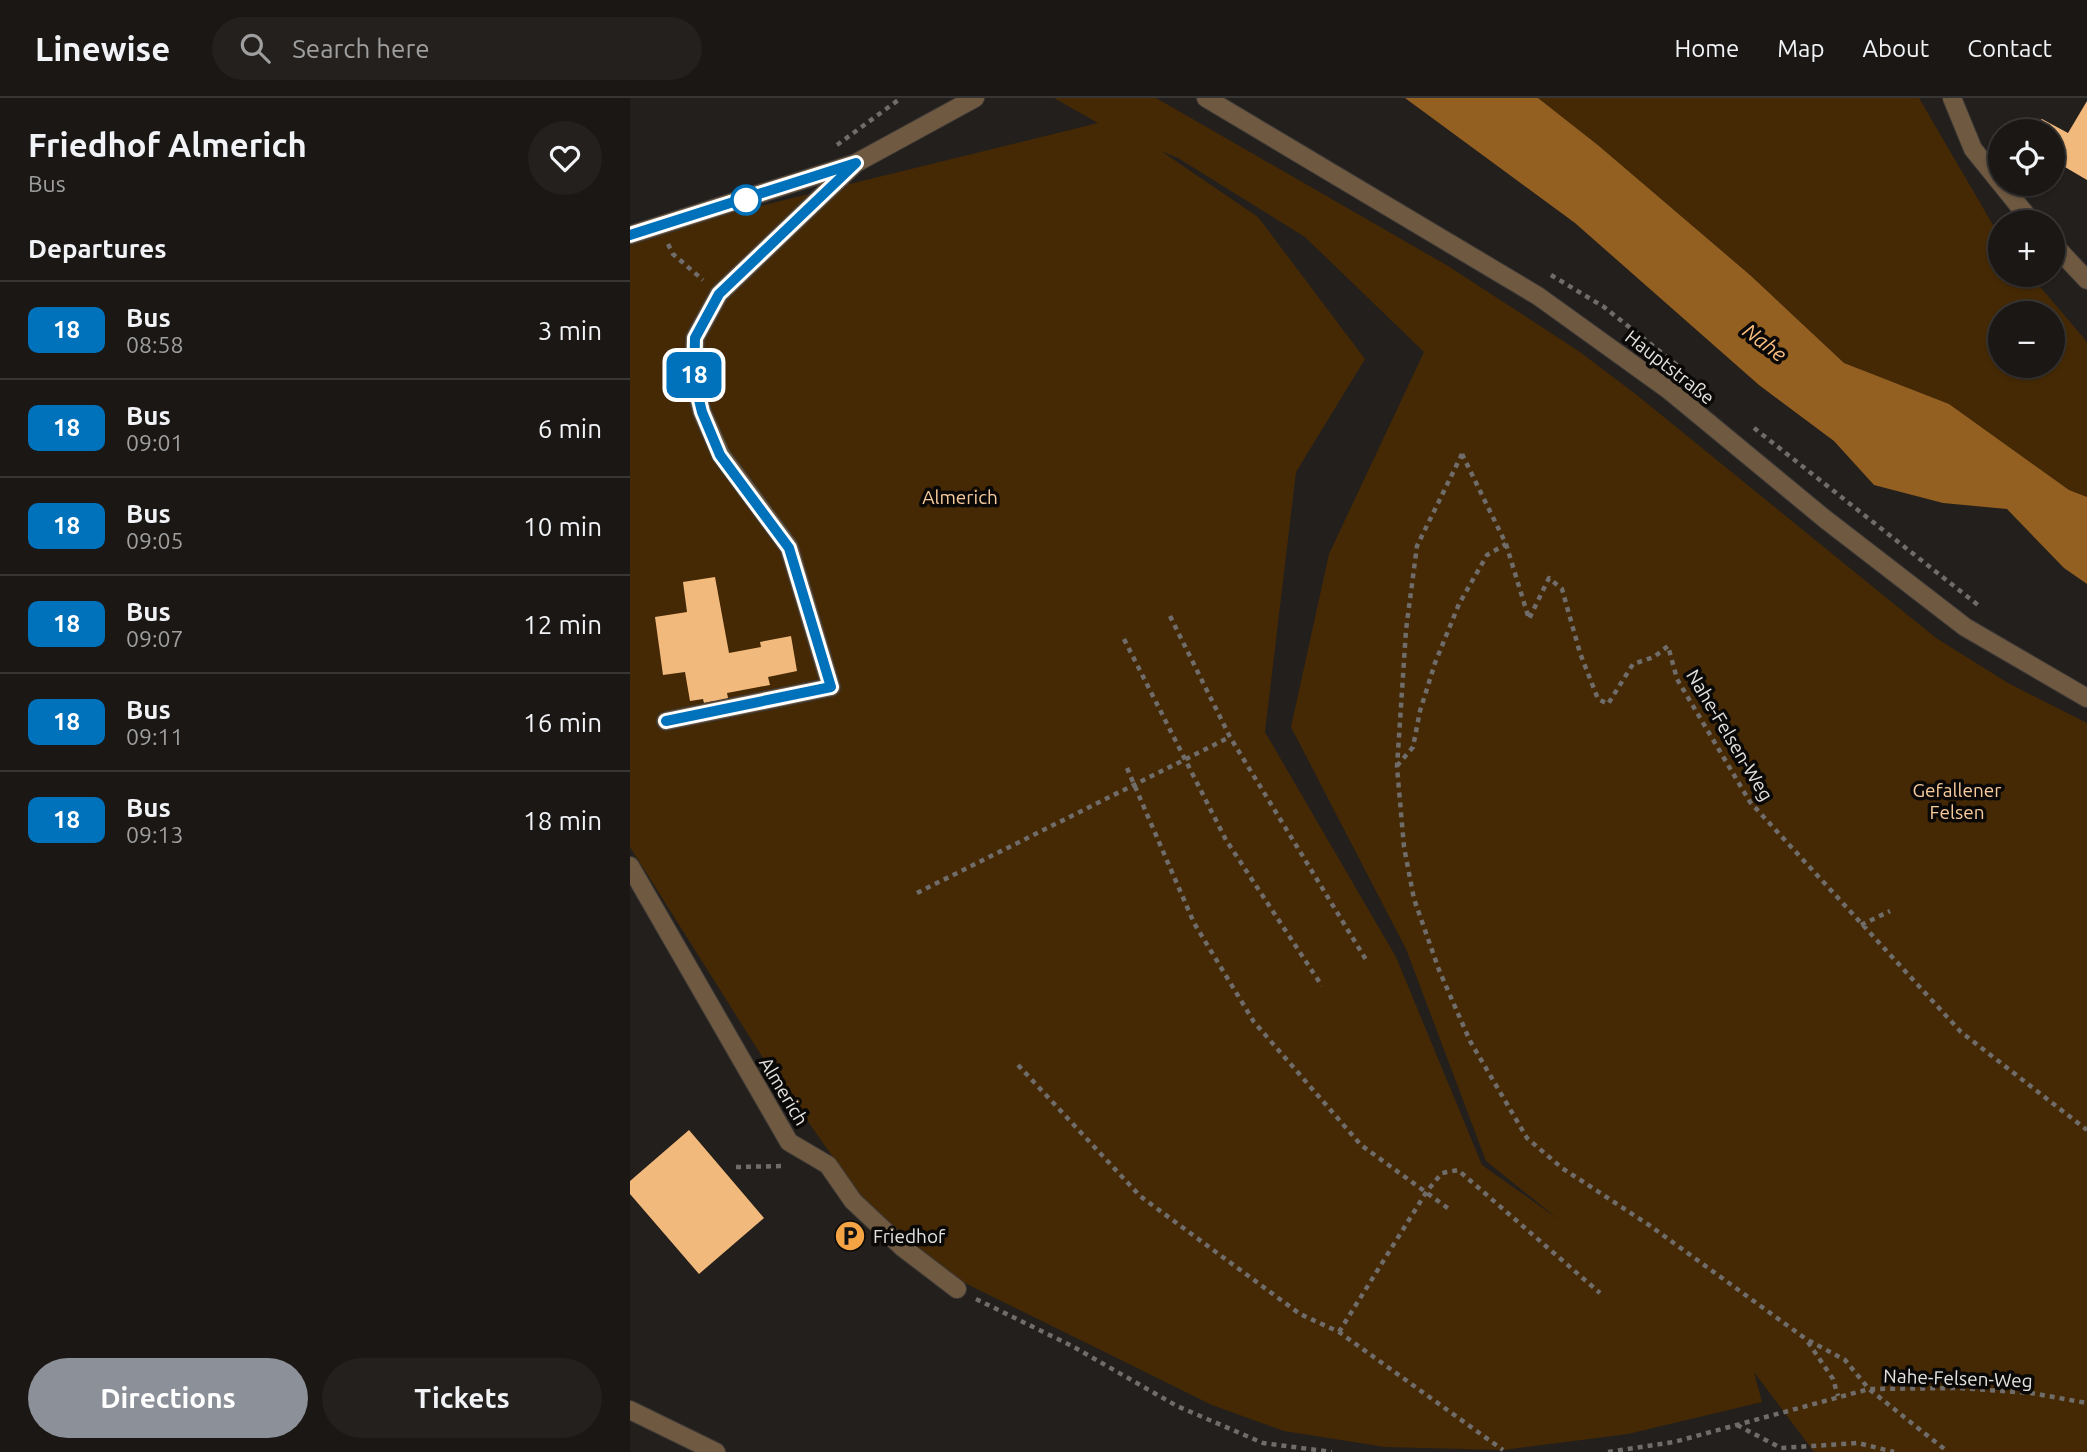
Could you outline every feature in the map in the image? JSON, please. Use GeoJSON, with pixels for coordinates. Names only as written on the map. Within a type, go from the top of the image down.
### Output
{"type":"FeatureCollection","features":[{"type":"Feature","properties":{"kind":"street"},"geometry":{"type":"LineString","coordinates":[[630,235],[856,163],[975,98]]}},
{"type":"Feature","properties":{"kind":"street","name":"Hauptstraße"},"geometry":{"type":"LineString","coordinates":[[1206,98],[1538,296],[1670,391],[1836,528],[1965,627],[2087,698]]}},
{"type":"Feature","properties":{"kind":"street"},"geometry":{"type":"LineString","coordinates":[[1952,98],[1973,149],[2022,210]]}},
{"type":"Feature","properties":{"kind":"street"},"geometry":{"type":"LineString","coordinates":[[666,721],[831,687],[789,548],[720,455],[702,412],[694,379],[695,338],[719,294],[856,163]]}},
{"type":"Feature","properties":{"kind":"street"},"geometry":{"type":"LineString","coordinates":[[2065,257],[2087,280]]}},
{"type":"Feature","properties":{"kind":"street","name":"Almerich"},"geometry":{"type":"LineString","coordinates":[[630,866],[789,1142],[828,1165],[863,1210],[902,1247],[957,1289]]}},
{"type":"Feature","properties":{"kind":"street"},"geometry":{"type":"LineString","coordinates":[[630,1410],[716,1452]]}},
{"type":"Feature","properties":{"kind":"path"},"geometry":{"type":"LineString","coordinates":[[658,225],[673,254],[719,294]]}},
{"type":"Feature","properties":{"kind":"path"},"geometry":{"type":"LineString","coordinates":[[1396,766],[1413,747],[1420,711],[1435,663],[1459,604],[1487,555],[1506,544],[1462,454],[1417,546],[1406,630],[1396,766],[1404,847],[1414,899],[1439,970],[1470,1041],[1527,1138],[1562,1168],[1649,1225],[1806,1339],[1845,1360],[1868,1389],[1948,1452]]}},
{"type":"Feature","properties":{"kind":"path","name":"Nahe-Felsen-Weg"},"geometry":{"type":"LineString","coordinates":[[1506,544],[1530,619],[1549,578],[1562,589],[1580,653],[1598,699],[1608,704],[1633,664],[1654,657],[1668,646],[1677,678],[1750,803],[1961,1032],[2048,1103],[2087,1130]]}},
{"type":"Feature","properties":{"kind":"path"},"geometry":{"type":"LineString","coordinates":[[1170,616],[1230,737],[1368,963]]}},
{"type":"Feature","properties":{"kind":"path"},"geometry":{"type":"LineString","coordinates":[[1124,639],[1226,840],[1322,986]]}},
{"type":"Feature","properties":{"kind":"path"},"geometry":{"type":"LineString","coordinates":[[917,892],[1230,737]]}},
{"type":"Feature","properties":{"kind":"path"},"geometry":{"type":"LineString","coordinates":[[1127,768],[1194,923],[1254,1022],[1361,1145],[1448,1209]]}},
{"type":"Feature","properties":{"kind":"path"},"geometry":{"type":"LineString","coordinates":[[1861,925],[1890,911]]}},
{"type":"Feature","properties":{"kind":"path"},"geometry":{"type":"LineString","coordinates":[[1018,1065],[1140,1196],[1300,1314],[1339,1332],[1503,1450]]}},
{"type":"Feature","properties":{"kind":"path"},"geometry":{"type":"LineString","coordinates":[[1339,1332],[1427,1191],[1442,1173],[1458,1170],[1600,1293]]}},
{"type":"Feature","properties":{"kind":"path"},"geometry":{"type":"LineString","coordinates":[[957,1289],[1072,1346],[1189,1411],[1264,1443],[1332,1452]]}},
{"type":"Feature","properties":{"kind":"path"},"geometry":{"type":"LineString","coordinates":[[1806,1339],[1833,1379],[1838,1396]]}},
{"type":"Feature","properties":{"kind":"path","name":"Nahe-Felsen-Weg"},"geometry":{"type":"LineString","coordinates":[[1608,1452],[1674,1442],[1868,1389],[1959,1388],[2031,1393],[2087,1403]]}},
{"type":"Feature","properties":{"kind":"path"},"geometry":{"type":"LineString","coordinates":[[1736,1425],[1781,1448],[1858,1443],[1894,1452]]}},
{"type":"Feature","properties":{"kind":"green space","name":"Gefallener Felsen"},"geometry":{"type":"Polygon","coordinates":[[[1054,98],[1156,98],[1448,266],[1580,352],[1638,396],[1936,638],[2008,683],[2087,723],[2087,1452],[1814,1452],[1754,1372],[1762,1402],[1628,1434],[1503,1450],[1385,1447],[1284,1431],[1212,1405],[961,1281],[905,1239],[859,1194],[763,1058],[630,847],[630,238],[1098,123],[1054,98]],[[1161,151],[1258,217],[1365,359],[1296,472],[1265,732],[1396,957],[1482,1165],[1558,1219],[1486,1161],[1406,949],[1291,727],[1329,554],[1424,352],[1305,237],[1178,158],[1161,151]]]}},
{"type":"Feature","properties":{"kind":"green space"},"geometry":{"type":"Polygon","coordinates":[[[1538,98],[1919,98],[1988,216],[1988,287],[2040,287],[2052,301],[1988,301],[1988,378],[2065,378],[2065,316],[2087,342],[2087,497],[2069,490],[1949,404],[1844,363],[1750,275],[1599,146],[1538,98]]]}},
{"type":"Feature","properties":{"kind":"water","name":"Nahe"},"geometry":{"type":"Polygon","coordinates":[[[1405,98],[1538,98],[1599,146],[1750,275],[1844,363],[1949,404],[2069,490],[2087,497],[2087,584],[2064,568],[2007,509],[1943,503],[1874,485],[1834,441],[1759,385],[1575,223],[1405,98]]]}},
{"type":"Feature","properties":{"kind":"building"},"geometry":{"type":"Polygon","coordinates":[[[2087,101],[2087,180],[2065,167],[2065,131],[2068,133],[2087,101]]]}},
{"type":"Feature","properties":{"kind":"building"},"geometry":{"type":"Polygon","coordinates":[[[715,577],[729,653],[761,647],[760,642],[791,636],[797,671],[768,677],[770,685],[727,693],[729,703],[715,706],[714,701],[690,701],[685,672],[663,675],[655,617],[687,612],[683,582],[715,577]]]}},
{"type":"Feature","properties":{"kind":"building"},"geometry":{"type":"Polygon","coordinates":[[[689,1130],[764,1218],[699,1274],[630,1194],[630,1181],[689,1130]]]}},
{"type":"Feature","properties":{"kind":"bus line","name":"18"},"geometry":{"type":"LineString","coordinates":[[630,235],[732,205],[856,163],[719,294],[695,338],[694,379],[702,412],[720,455],[789,548],[831,687],[666,721]]}},
{"type":"Feature","properties":{"kind":"place","name":"Friedhof"},"geometry":{"type":"Point","coordinates":[850,1236]}}]}
